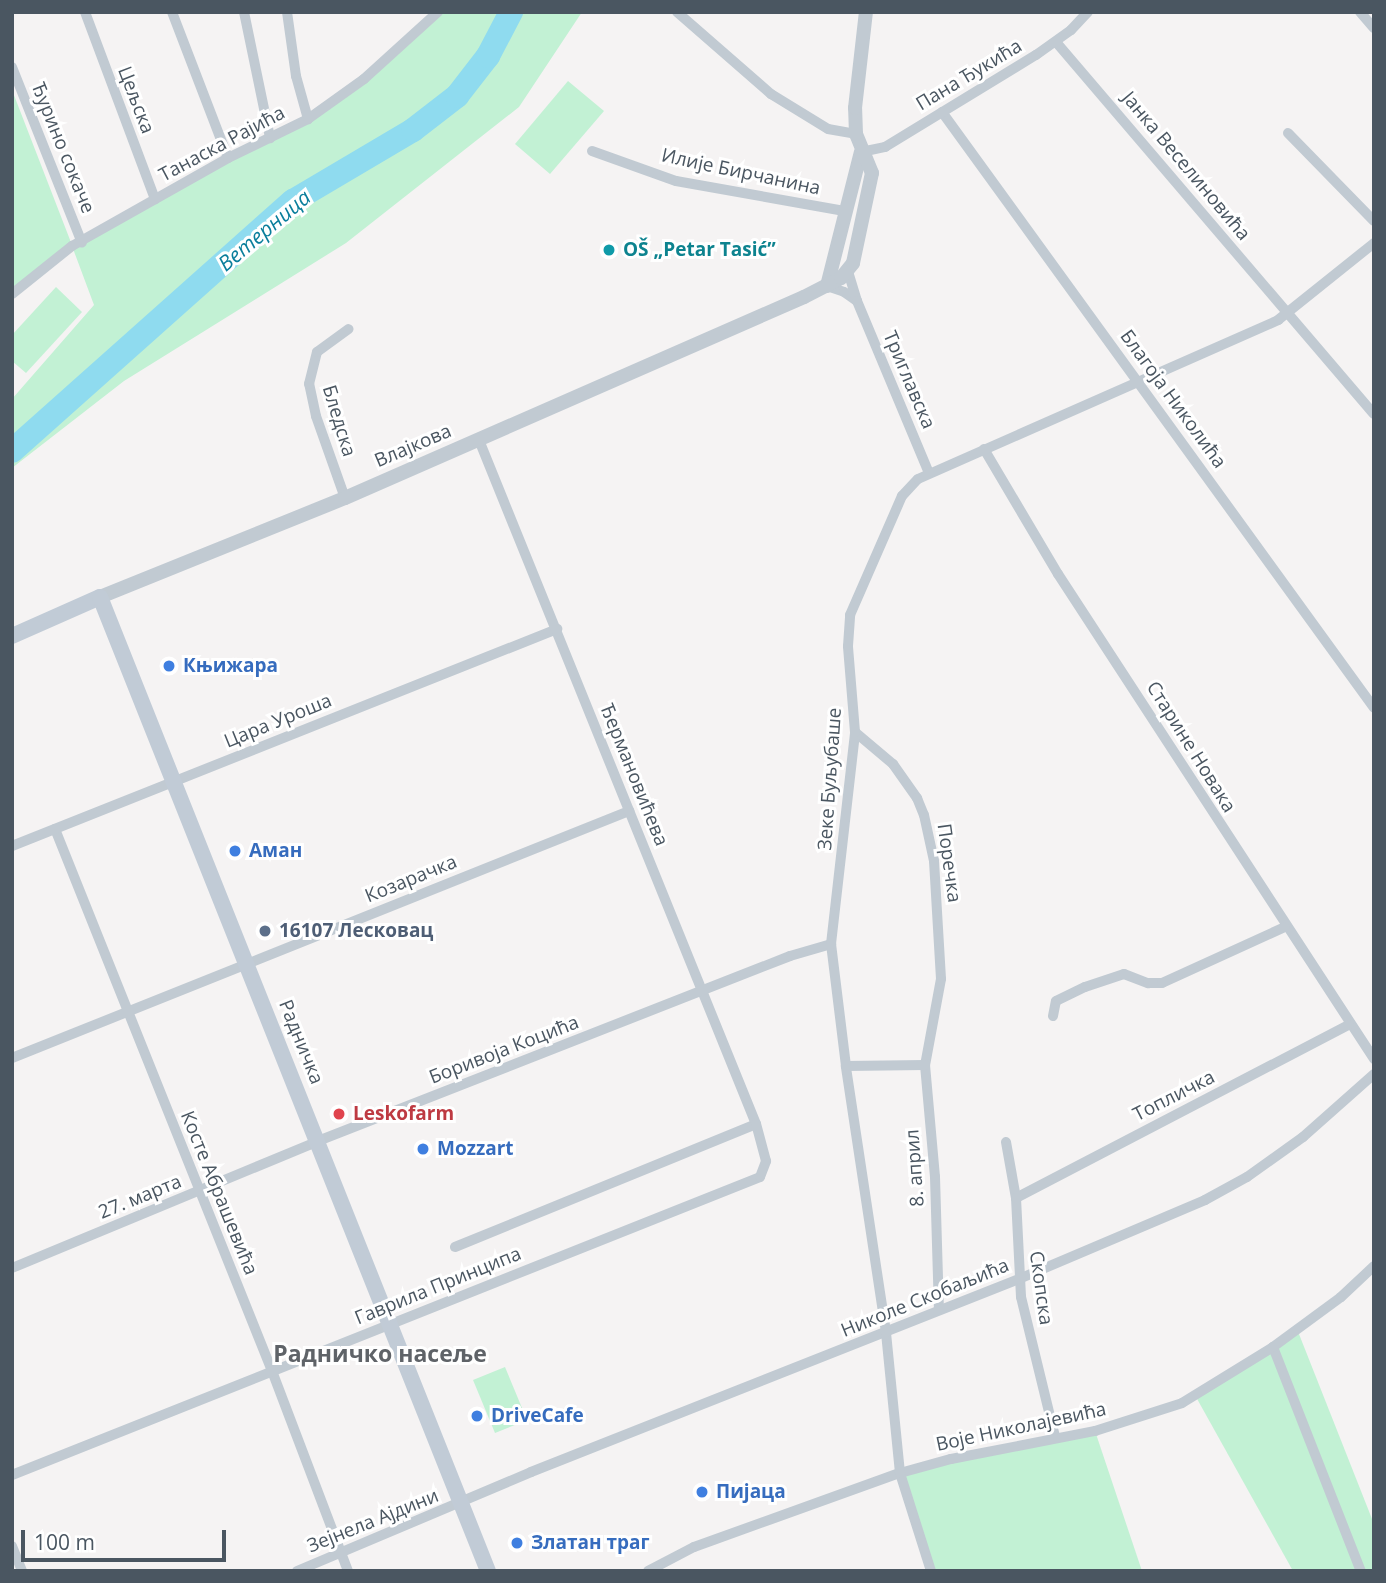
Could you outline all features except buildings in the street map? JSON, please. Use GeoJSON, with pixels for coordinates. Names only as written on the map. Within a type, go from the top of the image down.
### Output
{"type":"FeatureCollection","features":[{"type":"Feature","properties":{"kind":"main road","name":"Влајкова"},"geometry":{"type":"LineString","coordinates":[[12,636],[100,597]]}},
{"type":"Feature","properties":{"kind":"main road","name":"Радничка"},"geometry":{"type":"LineString","coordinates":[[100,597],[488,1571]]}},
{"type":"Feature","properties":{"kind":"street","name":"Цељска"},"geometry":{"type":"LineString","coordinates":[[85,12],[155,199]]}},
{"type":"Feature","properties":{"kind":"street"},"geometry":{"type":"LineString","coordinates":[[172,12],[228,158]]}},
{"type":"Feature","properties":{"kind":"street"},"geometry":{"type":"LineString","coordinates":[[244,12],[270,138]]}},
{"type":"Feature","properties":{"kind":"street"},"geometry":{"type":"LineString","coordinates":[[287,12],[296,76],[308,119]]}},
{"type":"Feature","properties":{"kind":"street","name":"Танаска Рајића"},"geometry":{"type":"LineString","coordinates":[[12,294],[72,246],[82,243],[228,158],[308,119],[364,79],[438,12]]}},
{"type":"Feature","properties":{"kind":"street"},"geometry":{"type":"LineString","coordinates":[[677,12],[771,94],[828,129],[856,134]]}},
{"type":"Feature","properties":{"kind":"street"},"geometry":{"type":"LineString","coordinates":[[848,272],[862,233],[872,173],[861,152],[856,134],[866,12]]}},
{"type":"Feature","properties":{"kind":"street","name":"Пана Ђукића"},"geometry":{"type":"LineString","coordinates":[[861,152],[880,150],[943,112],[1056,42],[1088,12]]}},
{"type":"Feature","properties":{"kind":"street"},"geometry":{"type":"LineString","coordinates":[[1360,12],[1374,29]]}},
{"type":"Feature","properties":{"kind":"street","name":"Јанка Веселиновића"},"geometry":{"type":"LineString","coordinates":[[1056,42],[1374,414]]}},
{"type":"Feature","properties":{"kind":"street","name":"Ђурино сокаче"},"geometry":{"type":"LineString","coordinates":[[12,67],[82,243]]}},
{"type":"Feature","properties":{"kind":"street","name":"Благоја Николића"},"geometry":{"type":"LineString","coordinates":[[943,112],[1140,380],[1374,708]]}},
{"type":"Feature","properties":{"kind":"street"},"geometry":{"type":"LineString","coordinates":[[1288,133],[1374,221]]}},
{"type":"Feature","properties":{"kind":"street","name":"Илије Бирчанина"},"geometry":{"type":"LineString","coordinates":[[592,151],[676,181],[844,211]]}},
{"type":"Feature","properties":{"kind":"street"},"geometry":{"type":"LineString","coordinates":[[857,301],[827,286],[861,152]]}},
{"type":"Feature","properties":{"kind":"street","name":"Зеке Буљубаше"},"geometry":{"type":"LineString","coordinates":[[931,1571],[900,1473],[886,1332],[846,1066],[831,944],[855,732],[848,646],[850,615],[909,485],[929,473],[1288,313],[1374,243]]}},
{"type":"Feature","properties":{"kind":"street","name":"Влајкова"},"geometry":{"type":"LineString","coordinates":[[100,597],[345,498],[479,440],[827,286],[848,272]]}},
{"type":"Feature","properties":{"kind":"street","name":"Триглавска"},"geometry":{"type":"LineString","coordinates":[[848,272],[857,301],[929,473]]}},
{"type":"Feature","properties":{"kind":"street","name":"Бледска"},"geometry":{"type":"LineString","coordinates":[[345,498],[316,416],[309,384],[317,352],[349,329]]}},
{"type":"Feature","properties":{"kind":"street","name":"Ђермановићева"},"geometry":{"type":"LineString","coordinates":[[479,440],[756,1124],[766,1161],[760,1177]]}},
{"type":"Feature","properties":{"kind":"street","name":"Старине Новака"},"geometry":{"type":"LineString","coordinates":[[984,449],[1058,574],[1349,1026],[1374,1059]]}},
{"type":"Feature","properties":{"kind":"street","name":"Цара Уроша"},"geometry":{"type":"LineString","coordinates":[[12,846],[557,629]]}},
{"type":"Feature","properties":{"kind":"street","name":"Поречка"},"geometry":{"type":"LineString","coordinates":[[855,732],[893,764],[906,780],[917,798],[927,824],[934,861],[941,970],[933,1024]]}},
{"type":"Feature","properties":{"kind":"street","name":"Козарачка"},"geometry":{"type":"LineString","coordinates":[[12,1058],[629,811]]}},
{"type":"Feature","properties":{"kind":"street","name":"Косте Абрашевића"},"geometry":{"type":"LineString","coordinates":[[55,829],[272,1371],[348,1571]]}},
{"type":"Feature","properties":{"kind":"street"},"geometry":{"type":"LineString","coordinates":[[1053,1016],[1056,1000],[1085,987],[1124,974],[1148,983],[1162,983],[1285,927]]}},
{"type":"Feature","properties":{"kind":"street"},"geometry":{"type":"LineString","coordinates":[[702,992],[790,956],[831,944]]}},
{"type":"Feature","properties":{"kind":"street","name":"Боривоја Коцића"},"geometry":{"type":"LineString","coordinates":[[318,1142],[702,992]]}},
{"type":"Feature","properties":{"kind":"street","name":"8. април"},"geometry":{"type":"LineString","coordinates":[[933,1024],[925,1065],[935,1177],[939,1310]]}},
{"type":"Feature","properties":{"kind":"street","name":"Топличка"},"geometry":{"type":"LineString","coordinates":[[1016,1198],[1349,1026]]}},
{"type":"Feature","properties":{"kind":"street"},"geometry":{"type":"LineString","coordinates":[[846,1066],[925,1065]]}},
{"type":"Feature","properties":{"kind":"street","name":"Николе Скобаљића"},"geometry":{"type":"LineString","coordinates":[[461,1503],[531,1472],[1019,1279],[1228,1188],[1303,1137],[1374,1074]]}},
{"type":"Feature","properties":{"kind":"street"},"geometry":{"type":"LineString","coordinates":[[455,1247],[756,1124]]}},
{"type":"Feature","properties":{"kind":"street","name":"27. марта"},"geometry":{"type":"LineString","coordinates":[[12,1268],[318,1142]]}},
{"type":"Feature","properties":{"kind":"street","name":"Скопска"},"geometry":{"type":"LineString","coordinates":[[1006,1142],[1016,1198],[1019,1279],[1055,1437]]}},
{"type":"Feature","properties":{"kind":"street","name":"Гаврила Принципа"},"geometry":{"type":"LineString","coordinates":[[12,1475],[760,1177]]}},
{"type":"Feature","properties":{"kind":"street","name":"Воје Николајевића"},"geometry":{"type":"LineString","coordinates":[[648,1571],[716,1538],[900,1473],[1055,1437],[1095,1431],[1182,1403],[1273,1347],[1341,1297],[1374,1266]]}},
{"type":"Feature","properties":{"kind":"street"},"geometry":{"type":"LineString","coordinates":[[1273,1347],[1362,1571]]}},
{"type":"Feature","properties":{"kind":"street","name":"Зејнела Ајдини"},"geometry":{"type":"LineString","coordinates":[[297,1571],[461,1503]]}},
{"type":"Feature","properties":{"kind":"street"},"geometry":{"type":"LineString","coordinates":[[12,1546],[22,1571]]}},
{"type":"Feature","properties":{"kind":"green space"},"geometry":{"type":"Polygon","coordinates":[[[438,12],[582,12],[519,107],[346,243],[124,381],[12,468],[12,399],[94,305],[72,246],[12,294],[12,90],[72,245],[308,119],[438,12]]]}},
{"type":"Feature","properties":{"kind":"green space"},"geometry":{"type":"Polygon","coordinates":[[[568,81],[604,111],[550,174],[515,144],[568,81]]]}},
{"type":"Feature","properties":{"kind":"green space"},"geometry":{"type":"Polygon","coordinates":[[[56,287],[82,312],[26,373],[12,361],[12,335],[56,287]]]}},
{"type":"Feature","properties":{"kind":"green space"},"geometry":{"type":"Polygon","coordinates":[[[1297,1329],[1374,1524],[1374,1571],[1293,1571],[1196,1397],[1297,1329]]]}},
{"type":"Feature","properties":{"kind":"green space"},"geometry":{"type":"Polygon","coordinates":[[[505,1367],[527,1420],[495,1433],[473,1380],[505,1367]]]}},
{"type":"Feature","properties":{"kind":"green space"},"geometry":{"type":"Polygon","coordinates":[[[1095,1431],[1142,1571],[932,1571],[900,1473],[1095,1431]]]}},
{"type":"Feature","properties":{"kind":"waterway","name":"Ветерница"},"geometry":{"type":"LineString","coordinates":[[12,451],[293,201],[413,130],[457,96],[488,56],[511,12]]}},
{"type":"Feature","properties":{"kind":"place","name":"OŠ „Petar Tasić”"},"geometry":{"type":"Point","coordinates":[609,250]}},
{"type":"Feature","properties":{"kind":"place","name":"Књижара"},"geometry":{"type":"Point","coordinates":[169,666]}},
{"type":"Feature","properties":{"kind":"place","name":"Аман"},"geometry":{"type":"Point","coordinates":[235,851]}},
{"type":"Feature","properties":{"kind":"place","name":"16107 Лесковац"},"geometry":{"type":"Point","coordinates":[265,931]}},
{"type":"Feature","properties":{"kind":"place","name":"Leskofarm"},"geometry":{"type":"Point","coordinates":[339,1114]}},
{"type":"Feature","properties":{"kind":"place","name":"Mozzart"},"geometry":{"type":"Point","coordinates":[423,1149]}},
{"type":"Feature","properties":{"kind":"place","name":"DriveCafe"},"geometry":{"type":"Point","coordinates":[477,1416]}},
{"type":"Feature","properties":{"kind":"place","name":"Пијаца"},"geometry":{"type":"Point","coordinates":[702,1492]}},
{"type":"Feature","properties":{"kind":"place","name":"Златан траг"},"geometry":{"type":"Point","coordinates":[517,1543]}},
{"type":"Feature","properties":{"kind":"district","name":"Радничко насеље"},"geometry":{"type":"Point","coordinates":[380,1353]}}]}
